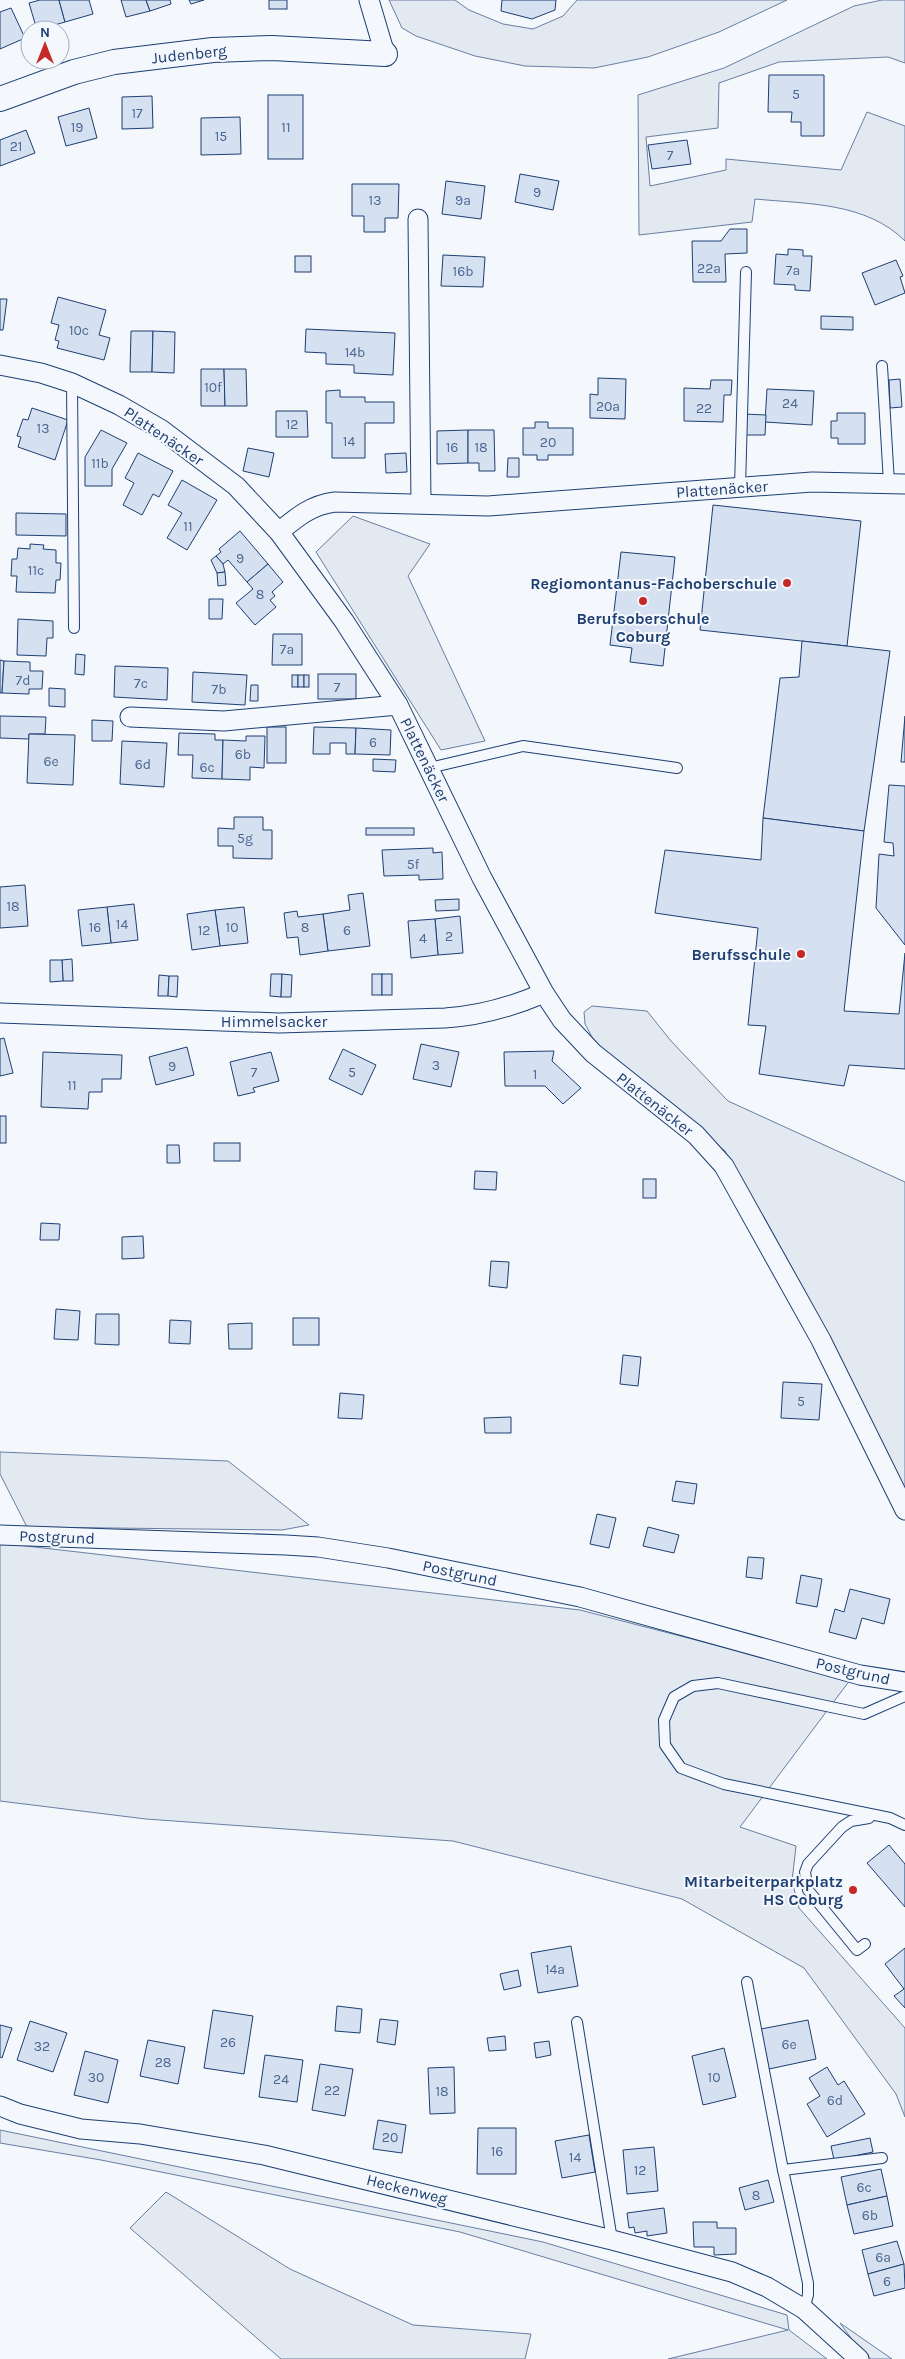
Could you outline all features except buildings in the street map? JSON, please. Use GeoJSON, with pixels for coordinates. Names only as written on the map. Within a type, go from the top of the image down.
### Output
{"type":"FeatureCollection","features":[{"type":"Feature","properties":{"kind":"street"},"geometry":{"type":"LineString","coordinates":[[369,0],[385,54]]}},
{"type":"Feature","properties":{"kind":"street","name":"Judenberg"},"geometry":{"type":"LineString","coordinates":[[0,99],[74,72],[114,62],[203,51],[272,48],[385,54]]}},
{"type":"Feature","properties":{"kind":"street"},"geometry":{"type":"LineString","coordinates":[[418,219],[421,503]]}},
{"type":"Feature","properties":{"kind":"street","name":"Plattenäcker"},"geometry":{"type":"LineString","coordinates":[[0,364],[41,373],[72,383],[119,405],[162,430],[236,486],[279,532],[344,620],[398,705],[482,878],[544,993],[562,1020],[593,1054],[696,1135],[724,1166],[822,1340],[905,1510]]}},
{"type":"Feature","properties":{"kind":"street","name":"Plattenäcker"},"geometry":{"type":"LineString","coordinates":[[279,532],[306,510],[320,504],[421,503],[488,506],[812,482],[897,483]]}},
{"type":"Feature","properties":{"kind":"street","name":"Plattenäcker"},"geometry":{"type":"LineString","coordinates":[[130,717],[224,721],[398,705]]}},
{"type":"Feature","properties":{"kind":"street","name":"Himmelsacker"},"geometry":{"type":"LineString","coordinates":[[0,1013],[279,1023],[445,1018],[471,1016],[509,1008],[544,993]]}},
{"type":"Feature","properties":{"kind":"street","name":"Postgrund"},"geometry":{"type":"LineString","coordinates":[[1,1533],[318,1547],[388,1558],[580,1597],[860,1675],[905,1682]]}},
{"type":"Feature","properties":{"kind":"street","name":"Heckenweg"},"geometry":{"type":"LineString","coordinates":[[0,2106],[20,2114],[81,2129],[140,2134],[264,2155],[612,2240],[732,2272],[767,2287],[804,2309],[859,2359]]}},
{"type":"Feature","properties":{"kind":"lane"},"geometry":{"type":"LineString","coordinates":[[740,487],[746,272]]}},
{"type":"Feature","properties":{"kind":"lane"},"geometry":{"type":"LineString","coordinates":[[882,366],[897,483]]}},
{"type":"Feature","properties":{"kind":"lane"},"geometry":{"type":"LineString","coordinates":[[72,383],[74,628]]}},
{"type":"Feature","properties":{"kind":"lane"},"geometry":{"type":"LineString","coordinates":[[429,768],[523,746],[677,768]]}},
{"type":"Feature","properties":{"kind":"lane"},"geometry":{"type":"LineString","coordinates":[[905,1696],[864,1714],[718,1683],[693,1686],[674,1697],[664,1720],[665,1745],[681,1768],[724,1784],[890,1818],[905,1825]]}},
{"type":"Feature","properties":{"kind":"lane"},"geometry":{"type":"LineString","coordinates":[[864,1944],[858,1950],[827,1905],[808,1890],[805,1872],[808,1864],[851,1820],[890,1818]]}},
{"type":"Feature","properties":{"kind":"lane"},"geometry":{"type":"LineString","coordinates":[[747,1982],[783,2170],[808,2283],[808,2295],[804,2309]]}},
{"type":"Feature","properties":{"kind":"lane"},"geometry":{"type":"LineString","coordinates":[[577,2022],[612,2240]]}},
{"type":"Feature","properties":{"kind":"lane"},"geometry":{"type":"LineString","coordinates":[[783,2170],[882,2158]]}},
{"type":"Feature","properties":{"kind":"shaded area"},"geometry":{"type":"Polygon","coordinates":[[[389,0],[455,0],[469,10],[503,24],[533,29],[563,16],[577,0],[787,0],[719,32],[648,57],[594,68],[525,66],[475,56],[416,36],[402,28],[389,0]]]}},
{"type":"Feature","properties":{"kind":"shaded area"},"geometry":{"type":"Polygon","coordinates":[[[882,0],[905,0],[905,63],[888,57],[779,62],[719,83],[718,128],[646,137],[650,186],[726,170],[726,159],[841,170],[867,112],[905,126],[905,241],[889,228],[854,212],[815,204],[755,199],[752,222],[639,235],[638,95],[724,68],[854,6],[882,0]]]}},
{"type":"Feature","properties":{"kind":"shaded area"},"geometry":{"type":"Polygon","coordinates":[[[353,516],[430,544],[408,576],[485,741],[441,750],[316,552],[353,516]]]}},
{"type":"Feature","properties":{"kind":"shaded area"},"geometry":{"type":"Polygon","coordinates":[[[592,1006],[647,1011],[671,1041],[728,1101],[905,1182],[905,1491],[725,1151],[600,1052],[585,1024],[584,1012],[592,1006]]]}},
{"type":"Feature","properties":{"kind":"shaded area"},"geometry":{"type":"Polygon","coordinates":[[[0,1452],[228,1461],[309,1525],[282,1530],[27,1527],[0,1474],[0,1452]]]}},
{"type":"Feature","properties":{"kind":"shaded area"},"geometry":{"type":"Polygon","coordinates":[[[0,1543],[580,1610],[850,1680],[740,1827],[796,1846],[792,1881],[799,1908],[905,2028],[905,2117],[896,2094],[804,1968],[682,1899],[453,1841],[146,1819],[0,1801],[0,1543]]]}},
{"type":"Feature","properties":{"kind":"shaded area"},"geometry":{"type":"Polygon","coordinates":[[[0,2130],[543,2242],[787,2315],[789,2330],[827,2359],[668,2359],[788,2330],[460,2232],[101,2160],[0,2143],[0,2130]]]}},
{"type":"Feature","properties":{"kind":"shaded area"},"geometry":{"type":"Polygon","coordinates":[[[166,2192],[290,2269],[413,2325],[531,2334],[525,2359],[281,2359],[130,2228],[166,2192]]]}},
{"type":"Feature","properties":{"kind":"shaded area"},"geometry":{"type":"Polygon","coordinates":[[[840,2323],[892,2359],[871,2359],[859,2349],[840,2323]]]}},
{"type":"Feature","properties":{"kind":"place","name":"Regiomontanus-Fachoberschule"},"geometry":{"type":"Point","coordinates":[787,583]}},
{"type":"Feature","properties":{"kind":"place","name":"Berufsoberschule Coburg"},"geometry":{"type":"Point","coordinates":[643,601]}},
{"type":"Feature","properties":{"kind":"place","name":"Berufsschule"},"geometry":{"type":"Point","coordinates":[801,954]}},
{"type":"Feature","properties":{"kind":"place","name":"Mitarbeiterparkplatz HS Coburg"},"geometry":{"type":"Point","coordinates":[853,1890]}}]}
